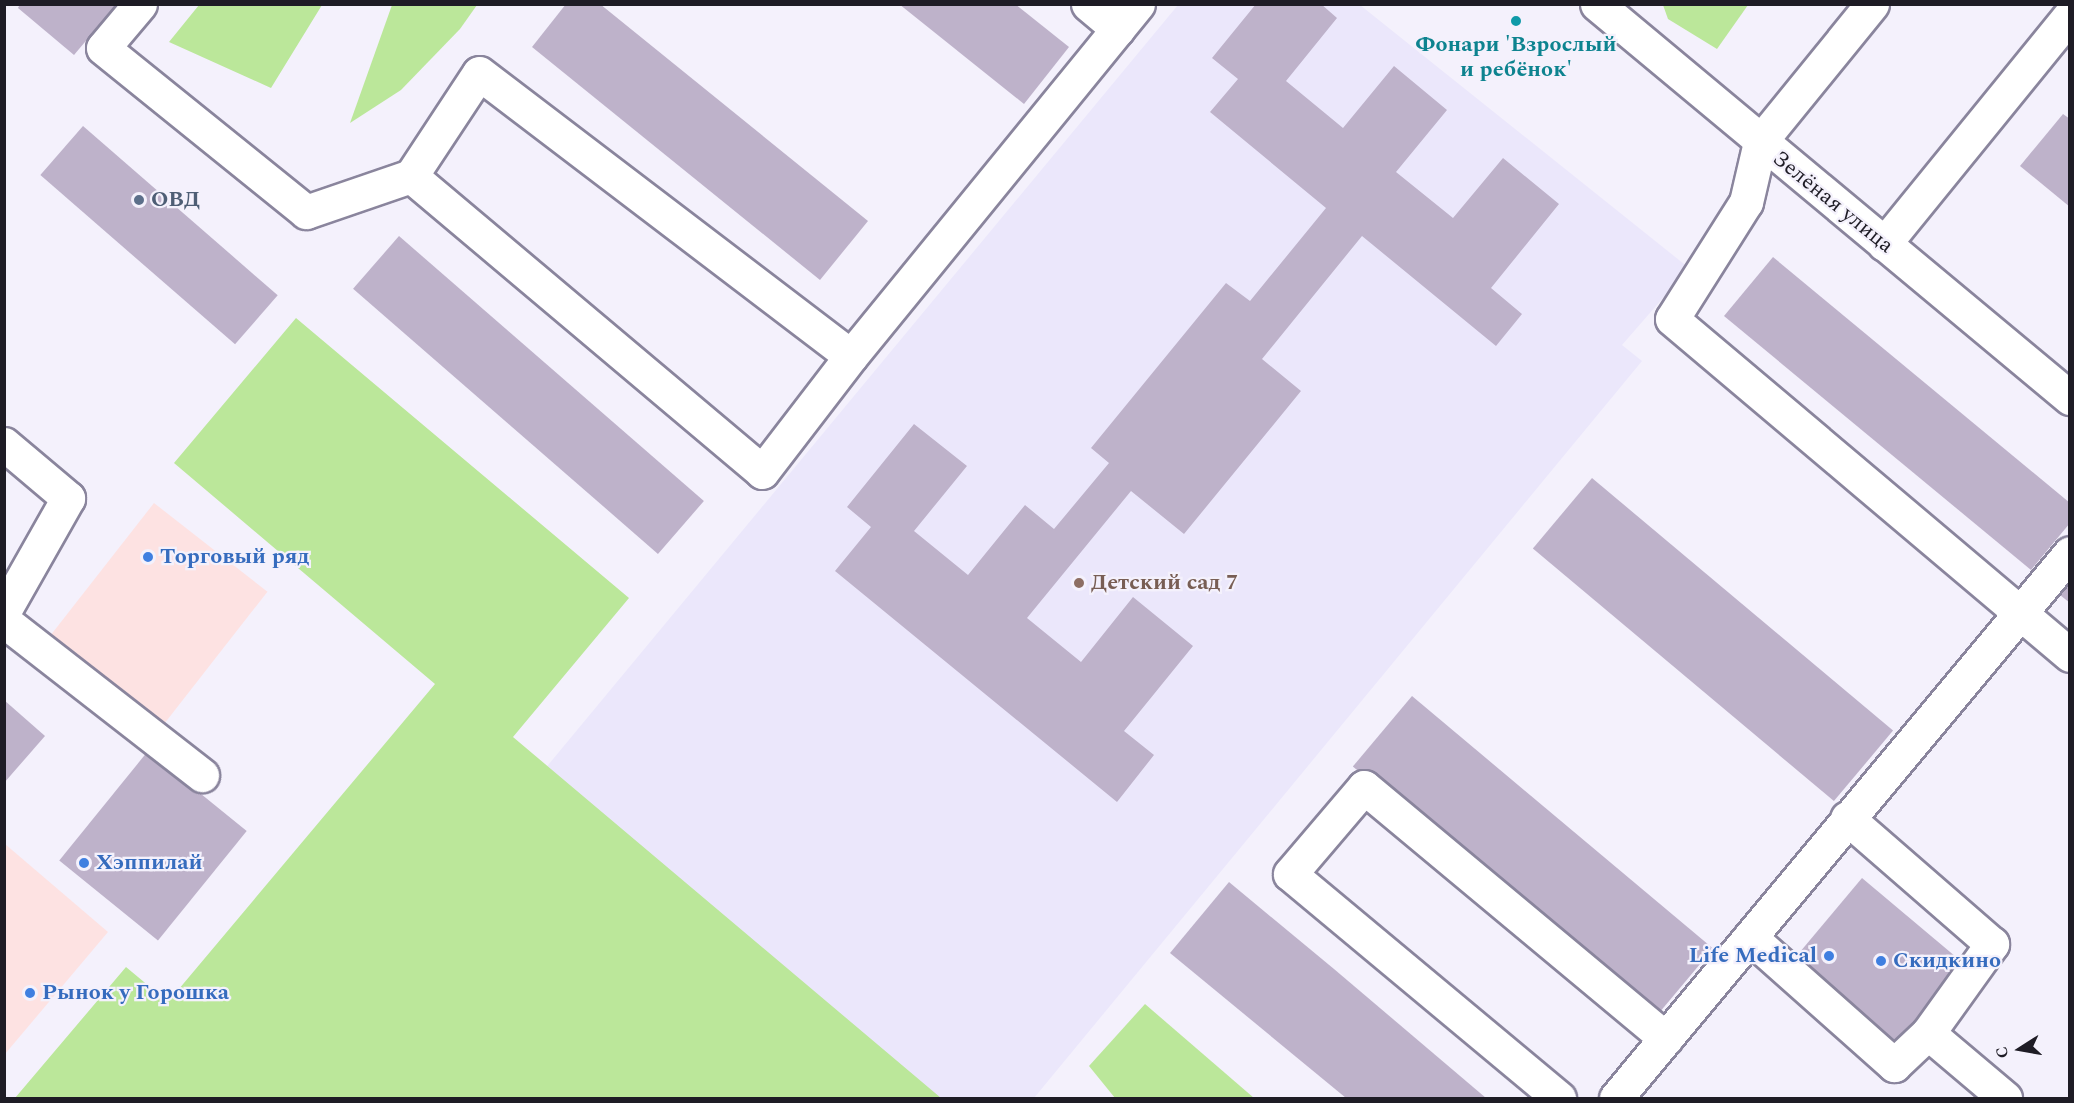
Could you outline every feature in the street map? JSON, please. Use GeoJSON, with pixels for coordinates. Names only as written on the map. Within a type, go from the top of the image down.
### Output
{"type":"FeatureCollection","features":[{"type":"Feature","properties":{"kind":"street"},"geometry":{"type":"LineString","coordinates":[[140,4],[103,48],[306,212],[411,176],[479,73],[851,356]]}},
{"type":"Feature","properties":{"kind":"street"},"geometry":{"type":"LineString","coordinates":[[1088,4],[1118,29]]}},
{"type":"Feature","properties":{"kind":"street"},"geometry":{"type":"LineString","coordinates":[[411,176],[762,472],[851,356],[1138,4]]}},
{"type":"Feature","properties":{"kind":"street","name":"Зелёная улица"},"geometry":{"type":"LineString","coordinates":[[1597,4],[2070,398]]}},
{"type":"Feature","properties":{"kind":"street"},"geometry":{"type":"LineString","coordinates":[[1872,4],[1760,142],[1746,202],[1671,319],[2070,656]]}},
{"type":"Feature","properties":{"kind":"street"},"geometry":{"type":"LineString","coordinates":[[1884,244],[2070,15]]}},
{"type":"Feature","properties":{"kind":"street"},"geometry":{"type":"LineString","coordinates":[[4,444],[68,498],[4,611]]}},
{"type":"Feature","properties":{"kind":"street"},"geometry":{"type":"LineString","coordinates":[[1616,1098],[2070,553]]}},
{"type":"Feature","properties":{"kind":"street"},"geometry":{"type":"LineString","coordinates":[[4,621],[202,775]]}},
{"type":"Feature","properties":{"kind":"street"},"geometry":{"type":"LineString","coordinates":[[1559,1098],[1290,874],[1364,787],[1666,1039]]}},
{"type":"Feature","properties":{"kind":"street"},"geometry":{"type":"LineString","coordinates":[[1750,937],[1894,1065],[1928,1033],[1992,945],[1847,818]]}},
{"type":"Feature","properties":{"kind":"street"},"geometry":{"type":"LineString","coordinates":[[1928,1033],[2005,1098]]}},
{"type":"Feature","properties":{"kind":"shaded area","name":"Детский сад 7"},"geometry":{"type":"Polygon","coordinates":[[[1178,5],[1360,5],[1689,268],[1622,345],[1642,361],[1034,1098],[853,1098],[515,805],[1178,5]]]}},
{"type":"Feature","properties":{"kind":"shaded area"},"geometry":{"type":"Polygon","coordinates":[[[154,503],[267,592],[160,729],[47,640],[154,503]]]}},
{"type":"Feature","properties":{"kind":"shaded area","name":"Рынок у Горошка"},"geometry":{"type":"Polygon","coordinates":[[[5,844],[108,932],[5,1054],[5,844]]]}},
{"type":"Feature","properties":{"kind":"green space"},"geometry":{"type":"Polygon","coordinates":[[[1663,4],[1748,5],[1717,49],[1668,19],[1663,4]]]}},
{"type":"Feature","properties":{"kind":"green space"},"geometry":{"type":"Polygon","coordinates":[[[199,5],[322,5],[271,88],[169,42],[199,5]]]}},
{"type":"Feature","properties":{"kind":"green space"},"geometry":{"type":"Polygon","coordinates":[[[392,5],[477,5],[460,29],[401,90],[350,123],[392,5]]]}},
{"type":"Feature","properties":{"kind":"green space"},"geometry":{"type":"Polygon","coordinates":[[[296,318],[629,598],[513,737],[941,1098],[15,1098],[126,967],[168,1002],[435,684],[174,463],[296,318]]]}},
{"type":"Feature","properties":{"kind":"green space"},"geometry":{"type":"Polygon","coordinates":[[[1145,1004],[1254,1098],[1115,1098],[1089,1066],[1145,1004]]]}},
{"type":"Feature","properties":{"kind":"building"},"geometry":{"type":"Polygon","coordinates":[[[20,4],[117,4],[74,55],[18,8],[20,4]]]}},
{"type":"Feature","properties":{"kind":"building"},"geometry":{"type":"Polygon","coordinates":[[[566,4],[600,4],[868,221],[820,280],[532,47],[566,4]]]}},
{"type":"Feature","properties":{"kind":"building"},"geometry":{"type":"Polygon","coordinates":[[[899,4],[1015,4],[1069,47],[1024,104],[899,4]]]}},
{"type":"Feature","properties":{"kind":"building"},"geometry":{"type":"Polygon","coordinates":[[[1256,4],[1321,4],[1337,18],[1286,81],[1343,128],[1394,66],[1447,110],[1396,172],[1453,218],[1503,158],[1559,204],[1491,288],[1522,314],[1496,346],[1362,236],[1262,359],[1301,391],[1184,534],[1131,491],[1027,618],[1081,662],[1133,597],[1193,646],[1124,731],[1154,755],[1117,802],[835,571],[871,527],[847,507],[914,424],[967,466],[914,531],[968,575],[1025,505],[1054,529],[1109,463],[1091,448],[1226,283],[1250,301],[1326,208],[1210,112],[1238,79],[1212,58],[1256,4]]]}},
{"type":"Feature","properties":{"kind":"building"},"geometry":{"type":"Polygon","coordinates":[[[2063,114],[2070,119],[2070,207],[2020,166],[2063,114]]]}},
{"type":"Feature","properties":{"kind":"building"},"geometry":{"type":"Polygon","coordinates":[[[83,126],[278,295],[235,344],[40,175],[83,126]]]}},
{"type":"Feature","properties":{"kind":"building"},"geometry":{"type":"Polygon","coordinates":[[[399,236],[704,501],[658,554],[353,289],[399,236]]]}},
{"type":"Feature","properties":{"kind":"building"},"geometry":{"type":"Polygon","coordinates":[[[1773,257],[2070,503],[2070,523],[2031,570],[1724,316],[1773,257]]]}},
{"type":"Feature","properties":{"kind":"building"},"geometry":{"type":"Polygon","coordinates":[[[1592,478],[1893,731],[1834,801],[1533,548],[1592,478]]]}},
{"type":"Feature","properties":{"kind":"building"},"geometry":{"type":"Polygon","coordinates":[[[2070,573],[2070,603],[2055,591],[2070,573]]]}},
{"type":"Feature","properties":{"kind":"building"},"geometry":{"type":"Polygon","coordinates":[[[1412,696],[1713,949],[1654,1019],[1353,766],[1412,696]]]}},
{"type":"Feature","properties":{"kind":"building"},"geometry":{"type":"Polygon","coordinates":[[[4,700],[45,736],[4,783],[4,700]]]}},
{"type":"Feature","properties":{"kind":"building"},"geometry":{"type":"Polygon","coordinates":[[[148,751],[247,831],[158,941],[59,861],[148,751]]]}},
{"type":"Feature","properties":{"kind":"building","name":"Скидкино"},"geometry":{"type":"Polygon","coordinates":[[[1862,878],[1965,964],[1898,1044],[1795,958],[1862,878]]]}},
{"type":"Feature","properties":{"kind":"building"},"geometry":{"type":"Polygon","coordinates":[[[1229,882],[1486,1098],[1346,1098],[1170,953],[1229,882]]]}},
{"type":"Feature","properties":{"kind":"place","name":"Фонари 'Взрослый и ребёнок'"},"geometry":{"type":"Point","coordinates":[1516,21]}},
{"type":"Feature","properties":{"kind":"place","name":"ОВД"},"geometry":{"type":"Point","coordinates":[139,200]}},
{"type":"Feature","properties":{"kind":"place","name":"Торговый ряд"},"geometry":{"type":"Point","coordinates":[148,557]}},
{"type":"Feature","properties":{"kind":"place","name":"Детский сад 7"},"geometry":{"type":"Point","coordinates":[1079,583]}},
{"type":"Feature","properties":{"kind":"place","name":"Хэппилай"},"geometry":{"type":"Point","coordinates":[84,863]}},
{"type":"Feature","properties":{"kind":"place","name":"Life Medical"},"geometry":{"type":"Point","coordinates":[1829,956]}},
{"type":"Feature","properties":{"kind":"place","name":"Скидкино"},"geometry":{"type":"Point","coordinates":[1881,961]}},
{"type":"Feature","properties":{"kind":"place","name":"Рынок у Горошка"},"geometry":{"type":"Point","coordinates":[30,993]}}]}
